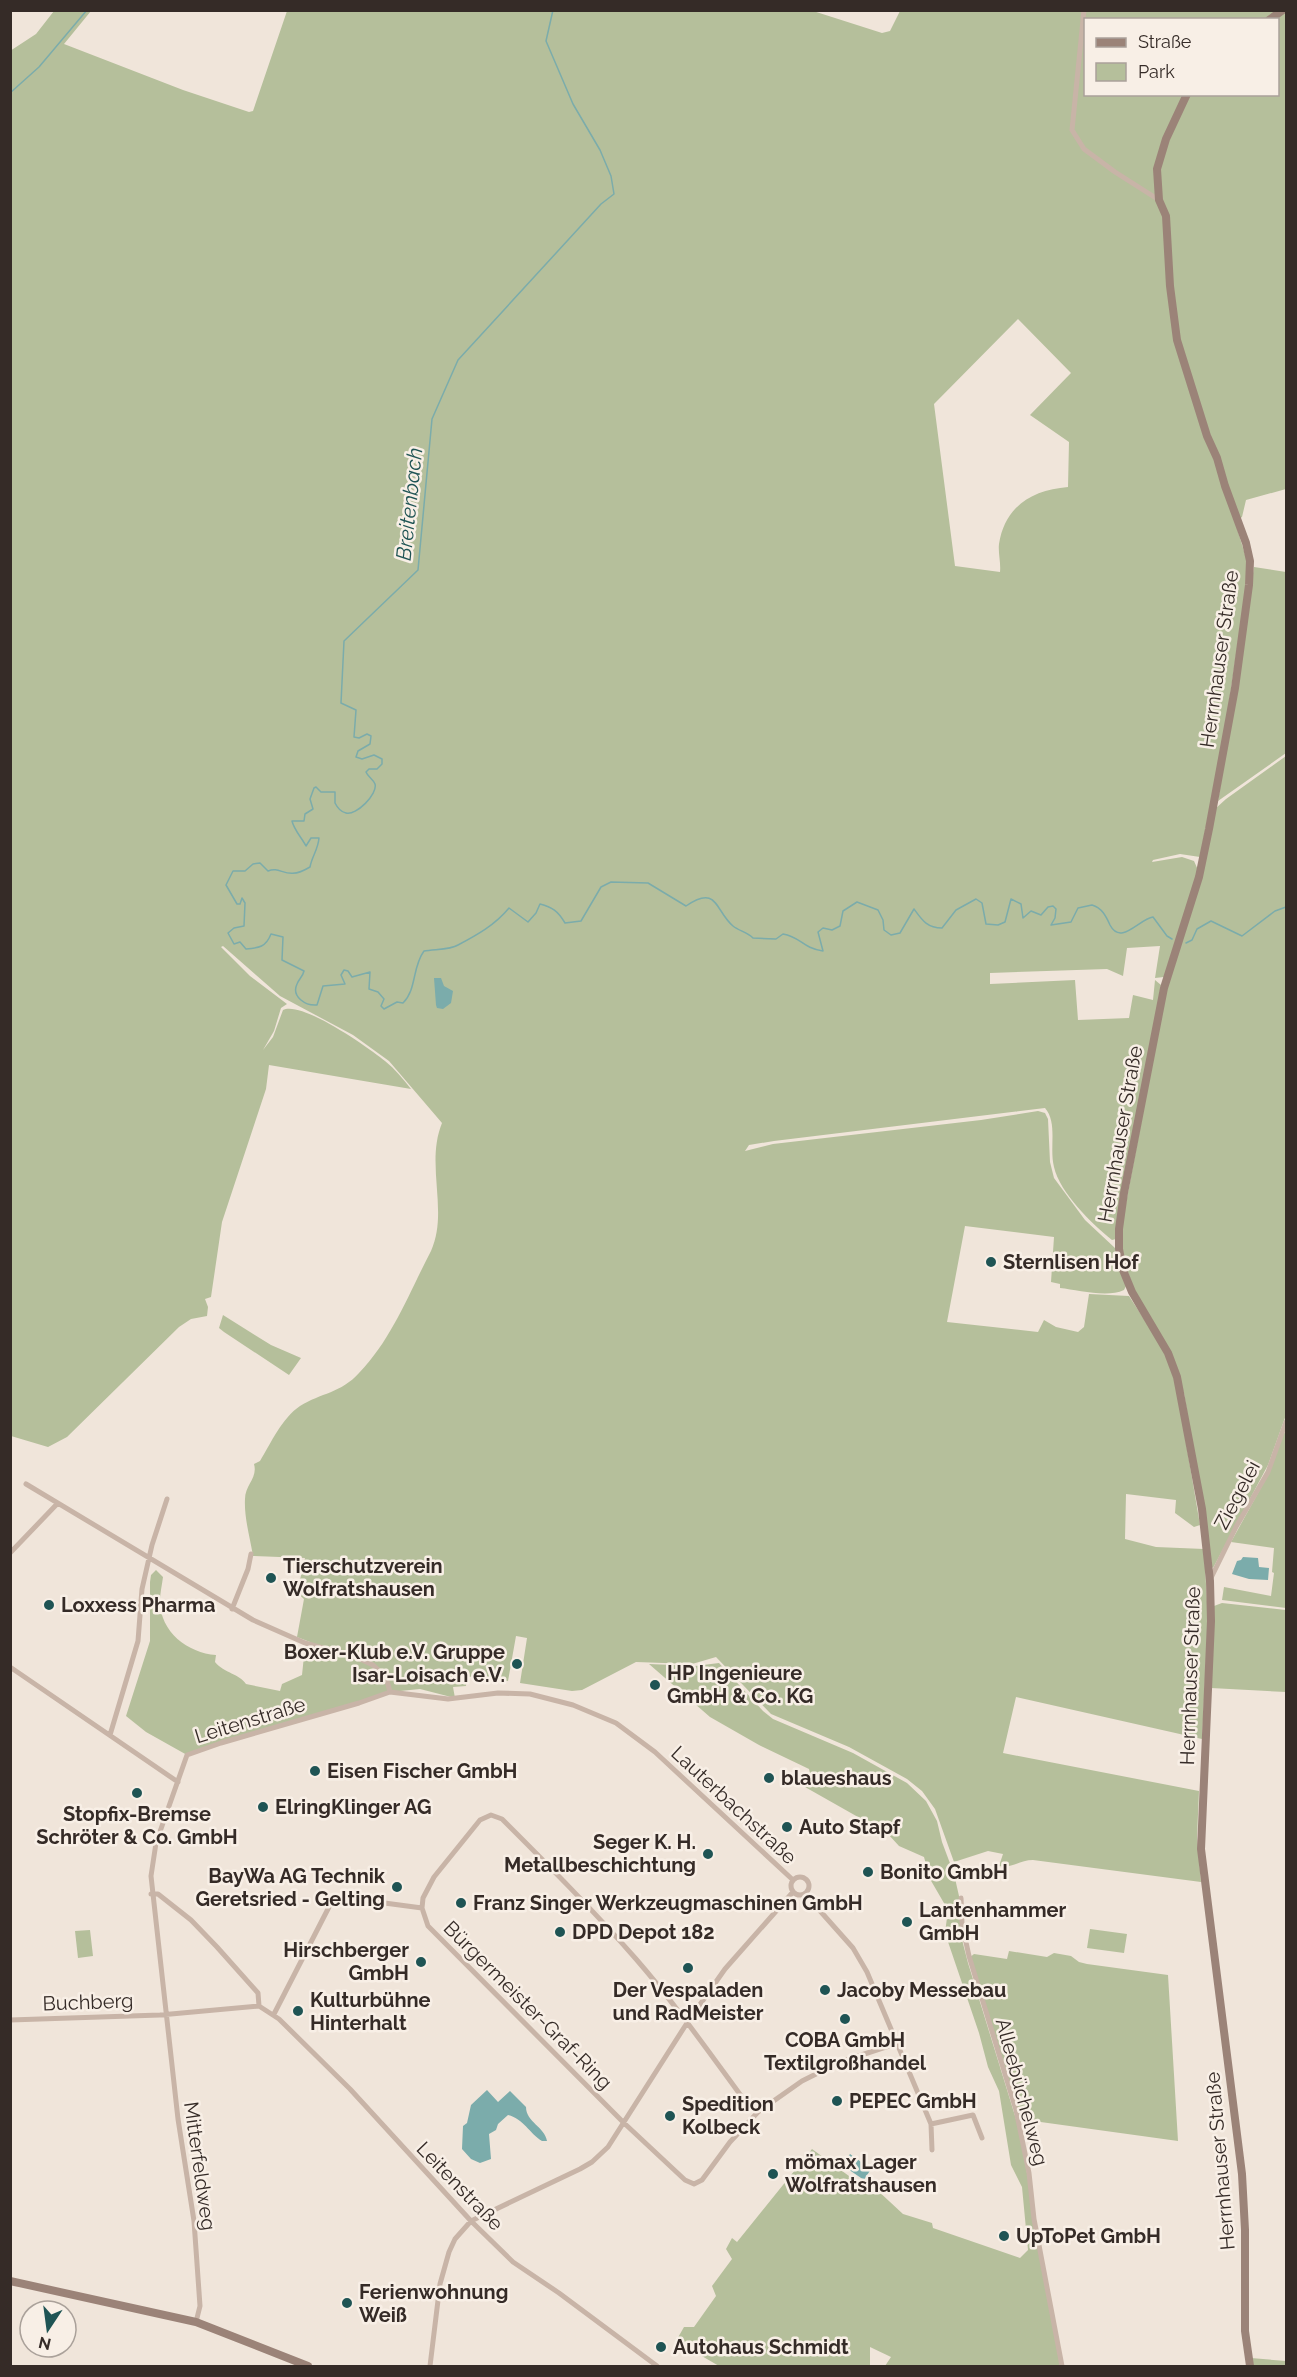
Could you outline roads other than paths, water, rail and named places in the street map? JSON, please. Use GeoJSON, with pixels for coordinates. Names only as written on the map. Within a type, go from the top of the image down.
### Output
{"type":"FeatureCollection","features":[{"type":"Feature","properties":{"kind":"street"},"geometry":{"type":"LineString","coordinates":[[1084,10],[1072,130],[1084,149],[1159,200]]}},
{"type":"Feature","properties":{"kind":"street","name":"Herrnhauser Straße"},"geometry":{"type":"LineString","coordinates":[[1186,96],[1166,139],[1157,169],[1159,200],[1166,216],[1170,286],[1177,340],[1207,436],[1217,458],[1246,543],[1250,570],[1235,688],[1209,829],[1199,878],[1162,999],[1123,1203],[1119,1249],[1129,1286],[1168,1353],[1177,1377],[1198,1482],[1210,1581],[1212,1621],[1201,1849],[1242,2174],[1245,2230],[1245,2331],[1250,2367]]}},
{"type":"Feature","properties":{"kind":"street","name":"Ziegelei"},"geometry":{"type":"LineString","coordinates":[[1210,1581],[1236,1527],[1268,1472],[1287,1422]]}},
{"type":"Feature","properties":{"kind":"street"},"geometry":{"type":"LineString","coordinates":[[26,1484],[258,1623],[305,1643],[358,1658],[373,1665],[386,1677],[390,1692]]}},
{"type":"Feature","properties":{"kind":"street"},"geometry":{"type":"LineString","coordinates":[[110,1735],[138,1641],[142,1589],[148,1558],[167,1499]]}},
{"type":"Feature","properties":{"kind":"street"},"geometry":{"type":"LineString","coordinates":[[10,1553],[57,1504]]}},
{"type":"Feature","properties":{"kind":"street"},"geometry":{"type":"LineString","coordinates":[[232,1609],[248,1569],[251,1554]]}},
{"type":"Feature","properties":{"kind":"street"},"geometry":{"type":"LineString","coordinates":[[10,1667],[178,1782]]}},
{"type":"Feature","properties":{"kind":"street","name":"Leitenstraße"},"geometry":{"type":"LineString","coordinates":[[167,2014],[151,1894],[152,1868],[156,1844],[187,1755],[390,1692],[448,1699],[498,1693],[530,1694],[560,1701],[616,1723],[655,1752]]}},
{"type":"Feature","properties":{"kind":"street","name":"Lauterbachstraße"},"geometry":{"type":"LineString","coordinates":[[655,1752],[793,1880]]}},
{"type":"Feature","properties":{"kind":"street"},"geometry":{"type":"LineString","coordinates":[[274,2014],[330,1905],[347,1898],[422,1908],[423,1898],[434,1877],[480,1820],[491,1815],[502,1819],[561,1877],[637,1960],[747,2104],[758,2112]]}},
{"type":"Feature","properties":{"kind":"street","name":"Lauterbachstraße"},"geometry":{"type":"LineString","coordinates":[[801,1877],[808,1881],[809,1889],[805,1894],[800,1895],[793,1892],[791,1886],[793,1880],[801,1877]]}},
{"type":"Feature","properties":{"kind":"street"},"geometry":{"type":"LineString","coordinates":[[430,2367],[440,2284],[455,2240],[471,2221],[592,2162],[608,2147],[687,2023],[725,1969],[793,1892]]}},
{"type":"Feature","properties":{"kind":"street"},"geometry":{"type":"LineString","coordinates":[[151,1894],[159,1894],[191,1920],[258,1993],[259,2006],[167,2014]]}},
{"type":"Feature","properties":{"kind":"street","name":"Lauterbachstraße"},"geometry":{"type":"LineString","coordinates":[[805,1894],[853,1948],[870,1979],[932,2124],[932,2150]]}},
{"type":"Feature","properties":{"kind":"street","name":"Alleebüchelweg"},"geometry":{"type":"LineString","coordinates":[[962,1898],[962,1924],[969,1956],[1018,2121],[1062,2367]]}},
{"type":"Feature","properties":{"kind":"street","name":"Bürgermeister-Graf-Ring"},"geometry":{"type":"LineString","coordinates":[[422,1908],[428,1926],[624,2123],[685,2180],[694,2184],[702,2180],[730,2142],[758,2112],[802,2081],[840,2062],[898,2043]]}},
{"type":"Feature","properties":{"kind":"street","name":"Leitenstraße"},"geometry":{"type":"LineString","coordinates":[[259,2006],[274,2014],[350,2089],[471,2221],[513,2262],[559,2293],[657,2367]]}},
{"type":"Feature","properties":{"kind":"street","name":"Buchberg"},"geometry":{"type":"LineString","coordinates":[[10,2020],[167,2014]]}},
{"type":"Feature","properties":{"kind":"street","name":"Mitterfeldweg"},"geometry":{"type":"LineString","coordinates":[[167,2014],[178,2119],[194,2221],[200,2306],[196,2322]]}},
{"type":"Feature","properties":{"kind":"street"},"geometry":{"type":"LineString","coordinates":[[932,2124],[972,2111],[982,2138]]}},
{"type":"Feature","properties":{"kind":"street"},"geometry":{"type":"LineString","coordinates":[[10,2281],[196,2322],[308,2367]]}},
{"type":"Feature","properties":{"kind":"water"},"geometry":{"type":"Polygon","coordinates":[[[434,978],[441,978],[444,986],[453,991],[451,1003],[443,1009],[437,1008],[436,1005],[434,978]]]}},
{"type":"Feature","properties":{"kind":"water"},"geometry":{"type":"Polygon","coordinates":[[[1243,1557],[1258,1558],[1259,1567],[1269,1568],[1268,1580],[1249,1579],[1232,1574],[1237,1561],[1243,1557]]]}},
{"type":"Feature","properties":{"kind":"water"},"geometry":{"type":"Polygon","coordinates":[[[487,2090],[498,2102],[510,2091],[526,2107],[529,2117],[546,2136],[547,2141],[537,2138],[522,2123],[508,2115],[498,2124],[496,2130],[489,2134],[491,2159],[480,2163],[471,2159],[462,2149],[463,2126],[467,2123],[471,2105],[487,2090]]]}},
{"type":"Feature","properties":{"kind":"water"},"geometry":{"type":"Polygon","coordinates":[[[850,2154],[871,2169],[864,2180],[842,2165],[850,2154]]]}},
{"type":"Feature","properties":{"kind":"waterway"},"geometry":{"type":"LineString","coordinates":[[10,93],[39,67],[87,10]]}},
{"type":"Feature","properties":{"kind":"waterway","name":"Breitenbach"},"geometry":{"type":"LineString","coordinates":[[553,10],[546,41],[573,104],[600,150],[611,176],[614,194],[601,204],[458,360],[432,419],[418,570],[344,641],[341,703],[356,710],[354,737],[359,738],[367,734],[371,736],[370,744],[358,751],[356,757],[362,759],[374,755],[382,759],[382,764],[377,769],[369,769],[366,772],[375,784],[375,788],[370,798],[360,808],[350,813],[339,809],[335,803],[335,792],[321,792],[316,787],[314,788],[310,799],[313,809],[305,814],[304,821],[292,821],[306,846],[311,838],[319,838],[310,867],[289,873],[277,870],[268,871],[260,863],[253,864],[245,871],[233,871],[226,885],[237,904],[240,904],[242,898],[245,903],[244,926],[234,928],[228,933],[234,944],[240,942],[246,949],[255,948],[262,946],[271,934],[283,937],[282,960],[304,971],[297,984],[296,993],[301,1000],[313,1005],[317,1005],[323,986],[345,984],[341,975],[344,970],[348,971],[352,977],[370,972],[369,989],[378,992],[384,999],[381,1006],[384,1009],[397,1002],[403,1003],[413,985],[420,957],[424,951],[455,947],[492,925],[509,908],[528,922],[540,904],[554,910],[565,923],[581,921],[601,887],[611,882],[648,883],[686,906],[696,900],[710,899],[715,902],[733,926],[753,938],[776,939],[783,934],[810,948],[823,951],[818,932],[823,928],[832,930],[840,926],[843,911],[857,902],[878,910],[883,920],[884,930],[891,935],[900,933],[914,909],[929,925],[942,928],[956,910],[976,899],[982,903],[986,924],[998,925],[1005,922],[1011,899],[1021,904],[1023,918],[1031,911],[1041,915],[1048,907],[1053,906],[1056,909],[1051,925],[1071,922],[1078,908],[1092,905],[1101,910],[1114,931],[1119,933],[1130,930],[1153,917],[1167,936],[1172,939]]}},
{"type":"Feature","properties":{"kind":"waterway","name":"Breitenbach"},"geometry":{"type":"LineString","coordinates":[[1186,943],[1192,940],[1197,929],[1211,921],[1242,936],[1275,911],[1286,907]]}},
{"type":"Feature","properties":{"kind":"place","name":"Sternlisen Hof"},"geometry":{"type":"Point","coordinates":[991,1262]}},
{"type":"Feature","properties":{"kind":"place","name":"Tierschutzverein Wolfratshausen"},"geometry":{"type":"Point","coordinates":[271,1578]}},
{"type":"Feature","properties":{"kind":"place","name":"Loxxess Pharma"},"geometry":{"type":"Point","coordinates":[49,1605]}},
{"type":"Feature","properties":{"kind":"place","name":"Boxer-Klub e.V. Gruppe Isar-Loisach e.V."},"geometry":{"type":"Point","coordinates":[517,1664]}},
{"type":"Feature","properties":{"kind":"place","name":"HP Ingenieure GmbH & Co. KG"},"geometry":{"type":"Point","coordinates":[655,1685]}},
{"type":"Feature","properties":{"kind":"place","name":"Eisen Fischer GmbH"},"geometry":{"type":"Point","coordinates":[315,1771]}},
{"type":"Feature","properties":{"kind":"place","name":"blaueshaus"},"geometry":{"type":"Point","coordinates":[769,1778]}},
{"type":"Feature","properties":{"kind":"place","name":"Stopfix-Bremse Schröter & Co. GmbH"},"geometry":{"type":"Point","coordinates":[137,1793]}},
{"type":"Feature","properties":{"kind":"place","name":"ElringKlinger AG"},"geometry":{"type":"Point","coordinates":[263,1807]}},
{"type":"Feature","properties":{"kind":"place","name":"Auto Stapf"},"geometry":{"type":"Point","coordinates":[787,1827]}},
{"type":"Feature","properties":{"kind":"place","name":"Seger K. H. Metallbeschichtung"},"geometry":{"type":"Point","coordinates":[708,1854]}},
{"type":"Feature","properties":{"kind":"place","name":"Bonito GmbH"},"geometry":{"type":"Point","coordinates":[868,1872]}},
{"type":"Feature","properties":{"kind":"place","name":"BayWa AG Technik Geretsried - Gelting"},"geometry":{"type":"Point","coordinates":[397,1887]}},
{"type":"Feature","properties":{"kind":"place","name":"Franz Singer Werkzeugmaschinen GmbH"},"geometry":{"type":"Point","coordinates":[461,1903]}},
{"type":"Feature","properties":{"kind":"place","name":"Lantenhammer GmbH"},"geometry":{"type":"Point","coordinates":[907,1922]}},
{"type":"Feature","properties":{"kind":"place","name":"DPD Depot 182"},"geometry":{"type":"Point","coordinates":[560,1932]}},
{"type":"Feature","properties":{"kind":"place","name":"Hirschberger GmbH"},"geometry":{"type":"Point","coordinates":[421,1962]}},
{"type":"Feature","properties":{"kind":"place","name":"Der Vespaladen und RadMeister"},"geometry":{"type":"Point","coordinates":[688,1968]}},
{"type":"Feature","properties":{"kind":"place","name":"Jacoby Messebau"},"geometry":{"type":"Point","coordinates":[825,1990]}},
{"type":"Feature","properties":{"kind":"place","name":"Kulturbühne Hinterhalt"},"geometry":{"type":"Point","coordinates":[298,2011]}},
{"type":"Feature","properties":{"kind":"place","name":"COBA GmbH Textilgroßhandel"},"geometry":{"type":"Point","coordinates":[845,2019]}},
{"type":"Feature","properties":{"kind":"place","name":"PEPEC GmbH"},"geometry":{"type":"Point","coordinates":[837,2101]}},
{"type":"Feature","properties":{"kind":"place","name":"Spedition Kolbeck"},"geometry":{"type":"Point","coordinates":[670,2116]}},
{"type":"Feature","properties":{"kind":"place","name":"mömax Lager Wolfratshausen"},"geometry":{"type":"Point","coordinates":[773,2174]}},
{"type":"Feature","properties":{"kind":"place","name":"UpToPet GmbH"},"geometry":{"type":"Point","coordinates":[1004,2236]}},
{"type":"Feature","properties":{"kind":"place","name":"Ferienwohnung Weiß"},"geometry":{"type":"Point","coordinates":[347,2303]}},
{"type":"Feature","properties":{"kind":"place","name":"Autohaus Schmidt"},"geometry":{"type":"Point","coordinates":[661,2347]}}]}
